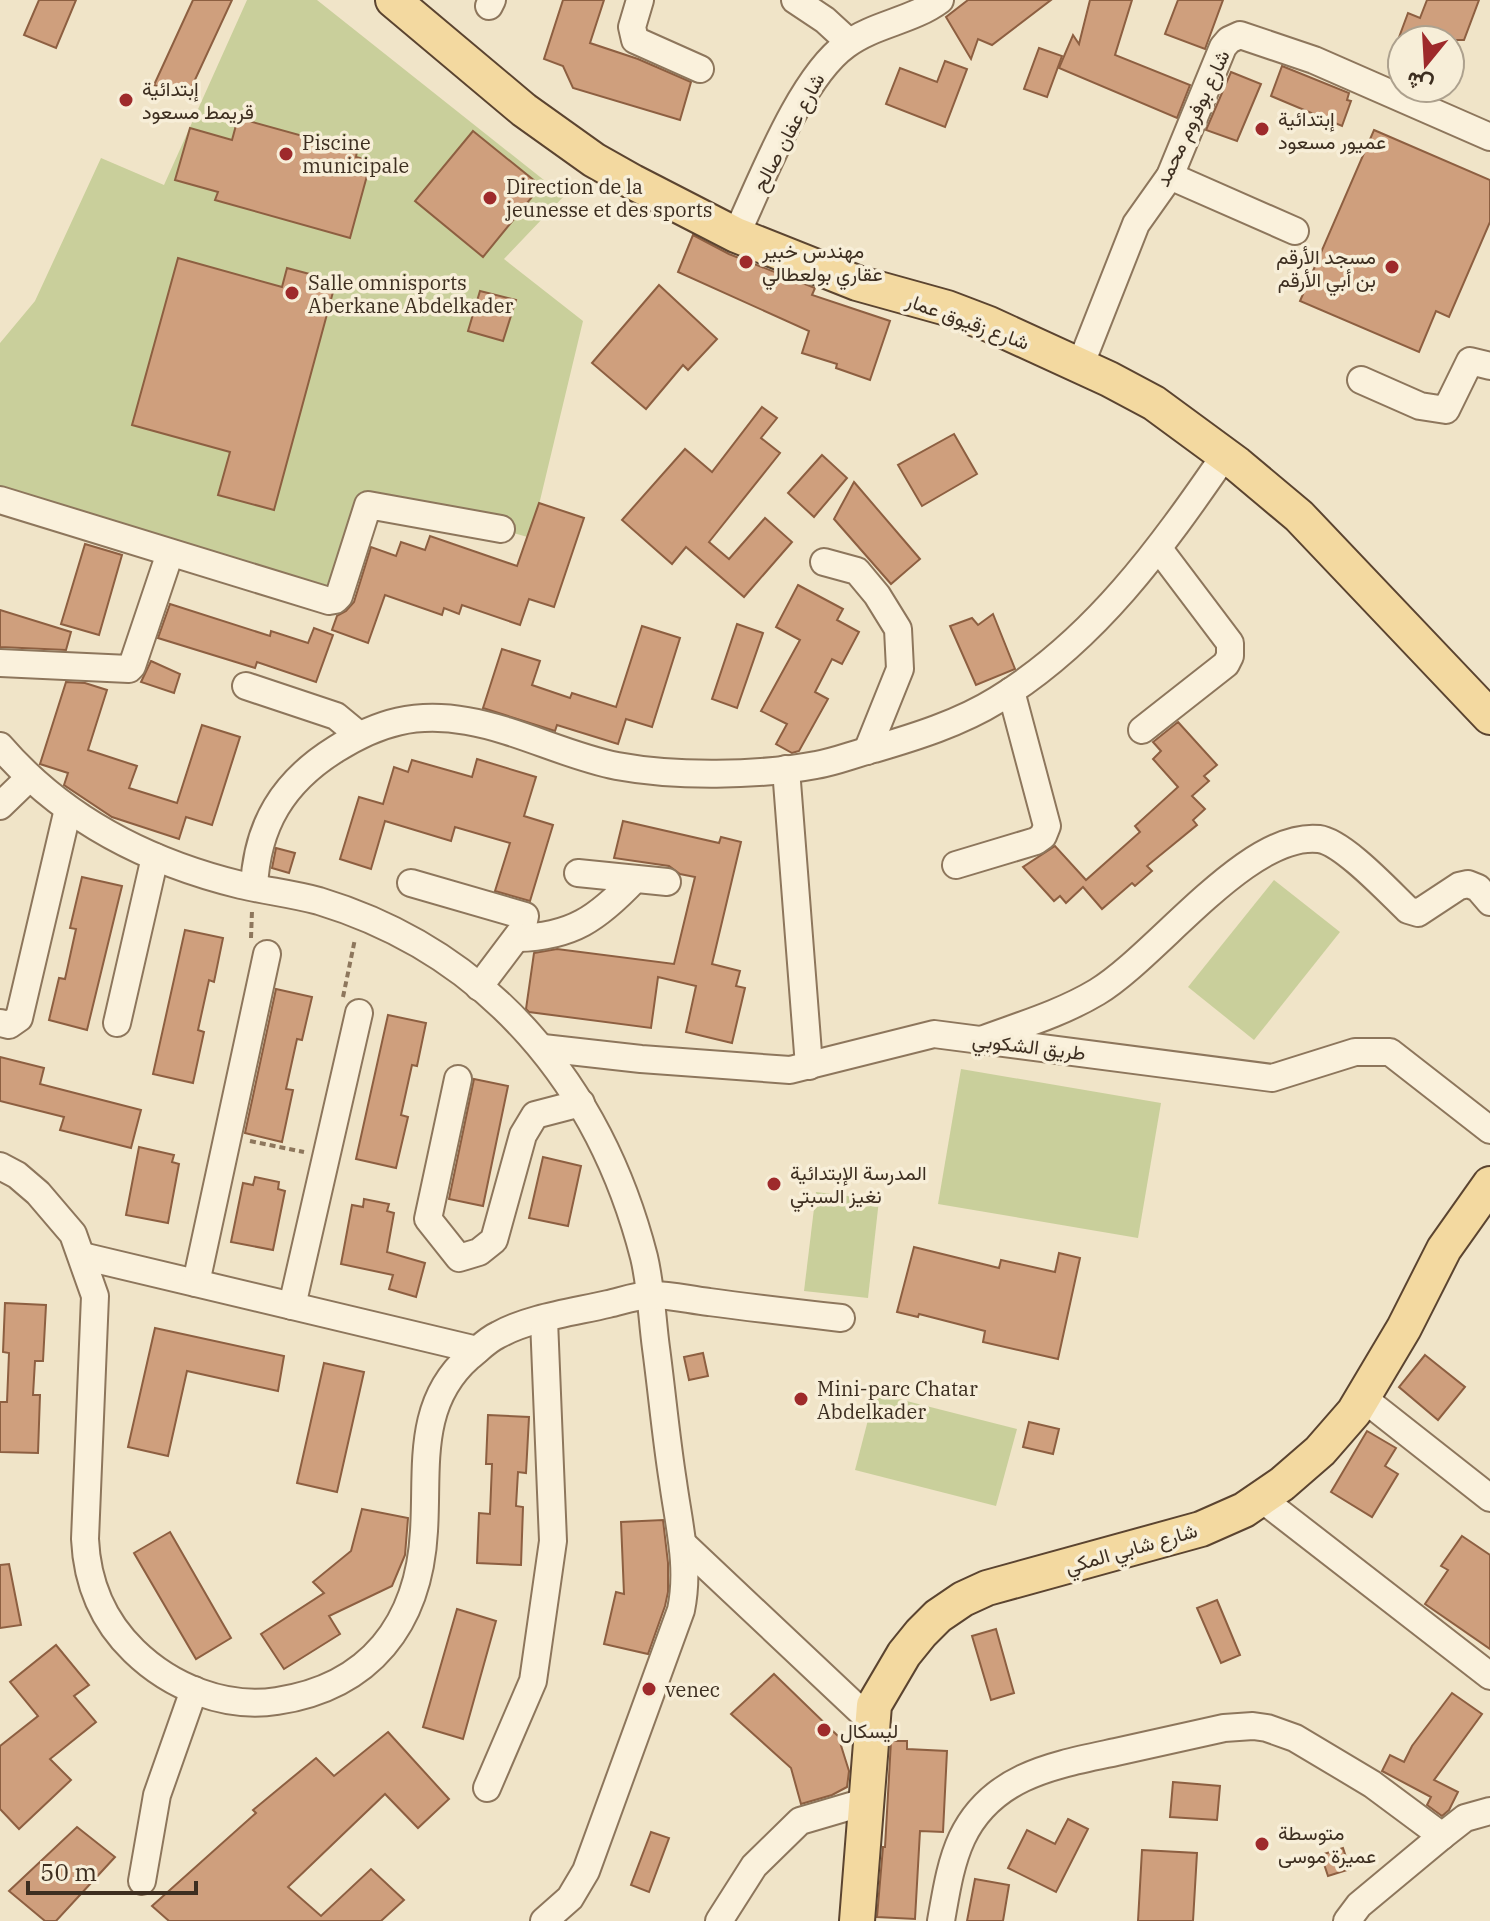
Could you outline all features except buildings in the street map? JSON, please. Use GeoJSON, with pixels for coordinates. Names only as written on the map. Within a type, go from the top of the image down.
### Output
{"type":"FeatureCollection","features":[{"type":"Feature","properties":{"kind":"main road","name":"شارع زقيوق عمار"},"geometry":{"type":"LineString","coordinates":[[396,1],[524,110],[594,160],[736,235],[857,283],[947,308],[1080,366],[1154,403],[1225,455],[1299,516],[1487,702]]}},
{"type":"Feature","properties":{"kind":"main road","name":"شارع شابي المكي"},"geometry":{"type":"LineString","coordinates":[[857,1921],[868,1801],[871,1721],[879,1693],[904,1654],[938,1616],[963,1599],[1018,1578],[1201,1529],[1262,1499],[1338,1433],[1363,1398],[1404,1328],[1444,1249],[1488,1191]]}},
{"type":"Feature","properties":{"kind":"street"},"geometry":{"type":"LineString","coordinates":[[640,0],[632,27],[635,40],[700,69]]}},
{"type":"Feature","properties":{"kind":"street"},"geometry":{"type":"LineString","coordinates":[[795,0],[825,20],[849,42]]}},
{"type":"Feature","properties":{"kind":"street","name":"شارع عفان صالح"},"geometry":{"type":"LineString","coordinates":[[736,235],[818,70],[849,42],[928,9],[940,0]]}},
{"type":"Feature","properties":{"kind":"street","name":"شارع بوفروم محمد"},"geometry":{"type":"LineString","coordinates":[[1080,366],[1136,224],[1170,176],[1223,47],[1229,40],[1240,35],[1314,60],[1490,137]]}},
{"type":"Feature","properties":{"kind":"street"},"geometry":{"type":"LineString","coordinates":[[1170,176],[1295,231]]}},
{"type":"Feature","properties":{"kind":"street"},"geometry":{"type":"LineString","coordinates":[[1361,380],[1420,406],[1446,410],[1470,361],[1490,366]]}},
{"type":"Feature","properties":{"kind":"street"},"geometry":{"type":"LineString","coordinates":[[254,887],[255,859],[270,818],[284,793],[311,765],[381,724],[402,720],[453,719],[488,725],[564,752],[619,766],[696,773],[754,773],[817,765],[905,740],[971,714],[1011,691],[1099,619],[1142,572],[1225,455]]}},
{"type":"Feature","properties":{"kind":"street"},"geometry":{"type":"LineString","coordinates":[[0,500],[329,601],[339,596],[368,505],[501,529]]}},
{"type":"Feature","properties":{"kind":"street"},"geometry":{"type":"LineString","coordinates":[[1142,730],[1226,664],[1230,656],[1230,643],[1159,549]]}},
{"type":"Feature","properties":{"kind":"street"},"geometry":{"type":"LineString","coordinates":[[0,663],[129,669],[170,553]]}},
{"type":"Feature","properties":{"kind":"street"},"geometry":{"type":"LineString","coordinates":[[824,562],[857,571],[877,595],[898,629],[900,669],[867,751]]}},
{"type":"Feature","properties":{"kind":"street"},"geometry":{"type":"LineString","coordinates":[[246,686],[336,716],[359,735]]}},
{"type":"Feature","properties":{"kind":"street"},"geometry":{"type":"LineString","coordinates":[[956,865],[1036,841],[1043,836],[1047,826],[1011,691]]}},
{"type":"Feature","properties":{"kind":"street"},"geometry":{"type":"LineString","coordinates":[[0,746],[29,778],[68,809],[119,841],[213,877],[318,901],[360,917],[403,937],[479,987],[543,1048],[581,1103],[614,1167],[644,1257],[683,1544],[685,1579],[681,1610],[586,1871],[558,1918]]}},
{"type":"Feature","properties":{"kind":"street"},"geometry":{"type":"LineString","coordinates":[[786,769],[809,1066]]}},
{"type":"Feature","properties":{"kind":"street"},"geometry":{"type":"LineString","coordinates":[[0,806],[29,778]]}},
{"type":"Feature","properties":{"kind":"street"},"geometry":{"type":"LineString","coordinates":[[0,1023],[9,1025],[19,1018],[68,809]]}},
{"type":"Feature","properties":{"kind":"street"},"geometry":{"type":"LineString","coordinates":[[981,1040],[1099,991],[1251,859],[1296,841],[1320,839],[1336,844],[1408,910],[1418,913],[1459,886],[1468,884],[1478,888],[1490,902]]}},
{"type":"Feature","properties":{"kind":"street"},"geometry":{"type":"LineString","coordinates":[[117,1023],[155,857]]}},
{"type":"Feature","properties":{"kind":"street"},"geometry":{"type":"LineString","coordinates":[[578,873],[667,882]]}},
{"type":"Feature","properties":{"kind":"street"},"geometry":{"type":"LineString","coordinates":[[517,938],[549,936],[594,918],[635,879]]}},
{"type":"Feature","properties":{"kind":"street"},"geometry":{"type":"LineString","coordinates":[[411,883],[525,916],[517,938],[479,987]]}},
{"type":"Feature","properties":{"kind":"street"},"geometry":{"type":"LineString","coordinates":[[196,1283],[267,954]]}},
{"type":"Feature","properties":{"kind":"street"},"geometry":{"type":"LineString","coordinates":[[292,1306],[359,1013]]}},
{"type":"Feature","properties":{"kind":"street","name":"طريق الشكوبي"},"geometry":{"type":"LineString","coordinates":[[543,1048],[770,1070],[809,1066],[934,1034],[1272,1078],[1355,1052],[1390,1052],[1490,1130]]}},
{"type":"Feature","properties":{"kind":"street"},"geometry":{"type":"LineString","coordinates":[[458,1079],[428,1219],[459,1258],[479,1252],[494,1240],[523,1135],[535,1115],[581,1103]]}},
{"type":"Feature","properties":{"kind":"street"},"geometry":{"type":"LineString","coordinates":[[0,1166],[17,1175],[55,1211],[73,1234],[95,1296],[85,1539],[86,1567],[94,1593],[122,1640],[142,1659],[163,1675],[194,1690],[226,1700],[249,1703],[292,1699],[329,1688],[377,1655],[401,1623],[419,1568],[425,1529],[426,1444],[435,1403],[459,1366],[498,1335],[544,1320],[650,1295],[841,1318]]}},
{"type":"Feature","properties":{"kind":"street"},"geometry":{"type":"LineString","coordinates":[[82,1256],[477,1350]]}},
{"type":"Feature","properties":{"kind":"street"},"geometry":{"type":"LineString","coordinates":[[487,1788],[533,1681],[553,1541],[544,1320]]}},
{"type":"Feature","properties":{"kind":"street"},"geometry":{"type":"LineString","coordinates":[[1363,1398],[1490,1498]]}},
{"type":"Feature","properties":{"kind":"street"},"geometry":{"type":"LineString","coordinates":[[1262,1499],[1490,1676]]}},
{"type":"Feature","properties":{"kind":"street"},"geometry":{"type":"LineString","coordinates":[[683,1544],[871,1721]]}},
{"type":"Feature","properties":{"kind":"street"},"geometry":{"type":"LineString","coordinates":[[142,1881],[157,1795],[194,1690]]}},
{"type":"Feature","properties":{"kind":"street"},"geometry":{"type":"LineString","coordinates":[[941,1921],[951,1871],[963,1836],[984,1805],[1013,1781],[1047,1766],[1224,1728],[1253,1726],[1295,1738],[1372,1784],[1442,1836]]}},
{"type":"Feature","properties":{"kind":"street"},"geometry":{"type":"LineString","coordinates":[[719,1921],[754,1866],[800,1821],[868,1801]]}},
{"type":"Feature","properties":{"kind":"street"},"geometry":{"type":"LineString","coordinates":[[1347,1921],[1359,1905],[1465,1818],[1490,1811]]}},
{"type":"Feature","properties":{"kind":"path"},"geometry":{"type":"LineString","coordinates":[[254,887],[250,931],[252,941],[267,954]]}},
{"type":"Feature","properties":{"kind":"path"},"geometry":{"type":"LineString","coordinates":[[359,1013],[348,1007],[343,999],[360,917]]}},
{"type":"Feature","properties":{"kind":"path"},"geometry":{"type":"LineString","coordinates":[[228,1137],[326,1156]]}},
{"type":"Feature","properties":{"kind":"green space","name":"Salle omnisports Aberkane Abdelkader"},"geometry":{"type":"Polygon","coordinates":[[[247,0],[317,0],[564,196],[504,259],[583,321],[531,538],[366,491],[336,588],[0,487],[0,343],[35,301],[101,158],[164,185],[247,0]]]}},
{"type":"Feature","properties":{"kind":"green space"},"geometry":{"type":"Polygon","coordinates":[[[1274,880],[1340,932],[1254,1040],[1188,987],[1274,880]]]}},
{"type":"Feature","properties":{"kind":"green space"},"geometry":{"type":"Polygon","coordinates":[[[961,1069],[1161,1103],[1138,1238],[938,1204],[961,1069]]]}},
{"type":"Feature","properties":{"kind":"green space"},"geometry":{"type":"Polygon","coordinates":[[[816,1192],[879,1200],[868,1298],[804,1291],[816,1192]]]}},
{"type":"Feature","properties":{"kind":"green space"},"geometry":{"type":"Polygon","coordinates":[[[875,1393],[1017,1429],[996,1506],[855,1470],[875,1393]]]}},
{"type":"Feature","properties":{"kind":"place","name":"إبتدائية قريمط مسعود"},"geometry":{"type":"Point","coordinates":[126,100]}},
{"type":"Feature","properties":{"kind":"place","name":"إبتدائية عميور مسعود"},"geometry":{"type":"Point","coordinates":[1262,129]}},
{"type":"Feature","properties":{"kind":"place","name":"Piscine municipale"},"geometry":{"type":"Point","coordinates":[286,154]}},
{"type":"Feature","properties":{"kind":"place","name":"Direction de la jeunesse et des sports"},"geometry":{"type":"Point","coordinates":[490,198]}},
{"type":"Feature","properties":{"kind":"place","name":"مهندس خبير عقاري بولعطالي"},"geometry":{"type":"Point","coordinates":[746,262]}},
{"type":"Feature","properties":{"kind":"place","name":"مسجد الأرقم بن أبي الأرقم"},"geometry":{"type":"Point","coordinates":[1392,267]}},
{"type":"Feature","properties":{"kind":"place","name":"Salle omnisports Aberkane Abdelkader"},"geometry":{"type":"Point","coordinates":[292,293]}},
{"type":"Feature","properties":{"kind":"place","name":"المدرسة الإبتدائية نغيز السبتي"},"geometry":{"type":"Point","coordinates":[774,1184]}},
{"type":"Feature","properties":{"kind":"place","name":"Mini-parc Chatar Abdelkader"},"geometry":{"type":"Point","coordinates":[801,1399]}},
{"type":"Feature","properties":{"kind":"place","name":"venec"},"geometry":{"type":"Point","coordinates":[649,1689]}},
{"type":"Feature","properties":{"kind":"place","name":"ليسكال"},"geometry":{"type":"Point","coordinates":[824,1730]}},
{"type":"Feature","properties":{"kind":"place","name":"متوسطة عميرة موسى"},"geometry":{"type":"Point","coordinates":[1262,1844]}}]}
